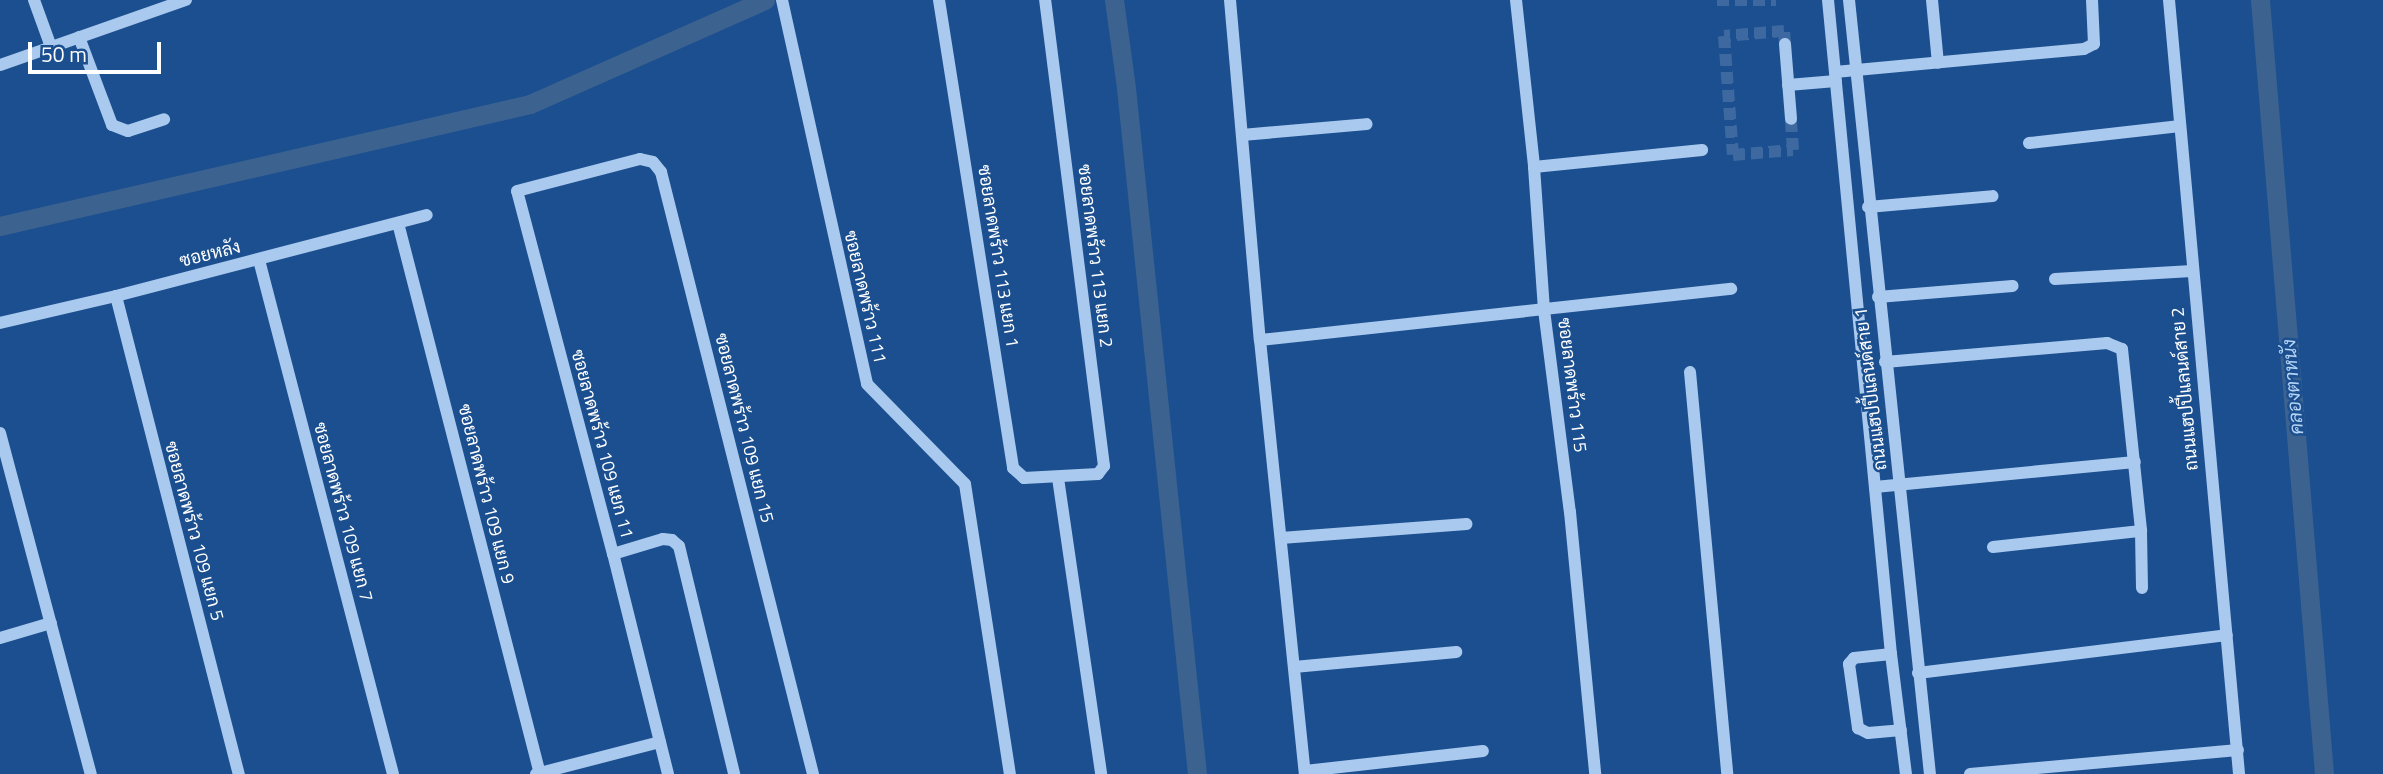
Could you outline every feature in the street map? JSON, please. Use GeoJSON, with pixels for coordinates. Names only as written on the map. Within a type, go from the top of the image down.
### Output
{"type":"FeatureCollection","features":[{"type":"Feature","properties":{"kind":"street"},"geometry":{"type":"LineString","coordinates":[[34,0],[51,47]]}},
{"type":"Feature","properties":{"kind":"street"},"geometry":{"type":"LineString","coordinates":[[0,65],[186,0]]}},
{"type":"Feature","properties":{"kind":"street","name":"ซอยลาดพร้าว 113 แยก 1"},"geometry":{"type":"LineString","coordinates":[[939,0],[1013,468],[1024,478],[1058,478]]}},
{"type":"Feature","properties":{"kind":"street","name":"ซอยลาดพร้าว 113 แยก 2"},"geometry":{"type":"LineString","coordinates":[[1045,0],[1104,466],[1098,474],[1058,478]]}},
{"type":"Feature","properties":{"kind":"street"},"geometry":{"type":"LineString","coordinates":[[1230,0],[1260,340],[1305,772],[1483,751]]}},
{"type":"Feature","properties":{"kind":"street","name":"ซอยลาดพร้าว 115"},"geometry":{"type":"LineString","coordinates":[[1516,0],[1534,167],[1544,310],[1570,512],[1595,774]]}},
{"type":"Feature","properties":{"kind":"street","name":"ถนนแฮปปี้แลนด์สาย 1"},"geometry":{"type":"LineString","coordinates":[[1828,0],[1891,654],[1906,774]]}},
{"type":"Feature","properties":{"kind":"street","name":"ถนนแฮปปี้แลนด์สาย 1"},"geometry":{"type":"LineString","coordinates":[[1849,0],[1868,207],[1930,774]]}},
{"type":"Feature","properties":{"kind":"street"},"geometry":{"type":"LineString","coordinates":[[1932,0],[1938,63]]}},
{"type":"Feature","properties":{"kind":"street"},"geometry":{"type":"LineString","coordinates":[[1788,85],[1855,71],[2084,49],[2094,44],[2092,0]]}},
{"type":"Feature","properties":{"kind":"street","name":"ถนนแฮปปี้แลนด์สาย 2"},"geometry":{"type":"LineString","coordinates":[[2169,0],[2239,774]]}},
{"type":"Feature","properties":{"kind":"street","name":"ซอยลาดพร้าว 111"},"geometry":{"type":"LineString","coordinates":[[783,4],[867,384],[965,484],[1010,774]]}},
{"type":"Feature","properties":{"kind":"street"},"geometry":{"type":"LineString","coordinates":[[79,37],[112,125],[128,131],[164,119]]}},
{"type":"Feature","properties":{"kind":"street"},"geometry":{"type":"LineString","coordinates":[[1785,44],[1791,119]]}},
{"type":"Feature","properties":{"kind":"street"},"geometry":{"type":"LineString","coordinates":[[1242,135],[1367,124]]}},
{"type":"Feature","properties":{"kind":"street"},"geometry":{"type":"LineString","coordinates":[[2029,143],[2180,126]]}},
{"type":"Feature","properties":{"kind":"street"},"geometry":{"type":"LineString","coordinates":[[1534,167],[1702,150]]}},
{"type":"Feature","properties":{"kind":"street","name":"ซอยลาดพร้าว 109 แยก 15"},"geometry":{"type":"LineString","coordinates":[[585,174],[640,159],[653,162],[662,172],[813,774]]}},
{"type":"Feature","properties":{"kind":"street","name":"ซอยลาดพร้าว 109 แยก 11"},"geometry":{"type":"LineString","coordinates":[[585,174],[517,191],[668,774]]}},
{"type":"Feature","properties":{"kind":"street"},"geometry":{"type":"LineString","coordinates":[[1868,207],[1993,196]]}},
{"type":"Feature","properties":{"kind":"street","name":"ซอยหลัง"},"geometry":{"type":"LineString","coordinates":[[0,323],[259,260],[426,215]]}},
{"type":"Feature","properties":{"kind":"street","name":"ซอยลาดพร้าว 109 แยก 9"},"geometry":{"type":"LineString","coordinates":[[398,223],[539,774]]}},
{"type":"Feature","properties":{"kind":"street","name":"ซอยลาดพร้าว 109 แยก 7"},"geometry":{"type":"LineString","coordinates":[[259,260],[393,774]]}},
{"type":"Feature","properties":{"kind":"street"},"geometry":{"type":"LineString","coordinates":[[2055,279],[2192,271]]}},
{"type":"Feature","properties":{"kind":"street"},"geometry":{"type":"LineString","coordinates":[[1878,297],[2013,286]]}},
{"type":"Feature","properties":{"kind":"street"},"geometry":{"type":"LineString","coordinates":[[1260,340],[1731,289]]}},
{"type":"Feature","properties":{"kind":"street","name":"ซอยลาดพร้าว 109 แยก 5"},"geometry":{"type":"LineString","coordinates":[[116,296],[239,774]]}},
{"type":"Feature","properties":{"kind":"street"},"geometry":{"type":"LineString","coordinates":[[1885,362],[2115,344],[2122,349],[2141,531],[2142,589]]}},
{"type":"Feature","properties":{"kind":"street"},"geometry":{"type":"LineString","coordinates":[[1690,372],[1727,774]]}},
{"type":"Feature","properties":{"kind":"street"},"geometry":{"type":"LineString","coordinates":[[0,433],[91,774]]}},
{"type":"Feature","properties":{"kind":"street"},"geometry":{"type":"LineString","coordinates":[[1875,487],[2135,461]]}},
{"type":"Feature","properties":{"kind":"street"},"geometry":{"type":"LineString","coordinates":[[1058,478],[1101,774]]}},
{"type":"Feature","properties":{"kind":"street"},"geometry":{"type":"LineString","coordinates":[[1281,538],[1466,524]]}},
{"type":"Feature","properties":{"kind":"street"},"geometry":{"type":"LineString","coordinates":[[1993,547],[2141,531]]}},
{"type":"Feature","properties":{"kind":"street"},"geometry":{"type":"LineString","coordinates":[[613,555],[663,539],[672,540],[679,546],[734,774]]}},
{"type":"Feature","properties":{"kind":"street"},"geometry":{"type":"LineString","coordinates":[[0,638],[51,623]]}},
{"type":"Feature","properties":{"kind":"street"},"geometry":{"type":"LineString","coordinates":[[1918,673],[2227,635]]}},
{"type":"Feature","properties":{"kind":"street"},"geometry":{"type":"LineString","coordinates":[[1294,667],[1456,652]]}},
{"type":"Feature","properties":{"kind":"street"},"geometry":{"type":"LineString","coordinates":[[1891,654],[1850,660],[1852,689],[1858,728],[1862,731],[1901,730]]}},
{"type":"Feature","properties":{"kind":"street"},"geometry":{"type":"LineString","coordinates":[[539,774],[660,742]]}},
{"type":"Feature","properties":{"kind":"street"},"geometry":{"type":"LineString","coordinates":[[1970,774],[2238,750]]}},
{"type":"Feature","properties":{"kind":"waterway"},"geometry":{"type":"LineString","coordinates":[[0,226],[530,104],[765,0]]}},
{"type":"Feature","properties":{"kind":"waterway"},"geometry":{"type":"LineString","coordinates":[[1114,0],[1126,88],[1197,774]]}},
{"type":"Feature","properties":{"kind":"waterway","name":"คลองตาหนัง"},"geometry":{"type":"LineString","coordinates":[[2260,0],[2324,774]]}},
{"type":"Feature","properties":{"kind":"tunnel"},"geometry":{"type":"LineString","coordinates":[[1717,0],[1776,0]]}},
{"type":"Feature","properties":{"kind":"tunnel"},"geometry":{"type":"LineString","coordinates":[[1785,44],[1784,31],[1724,36],[1733,155],[1793,150],[1791,119]]}}]}
